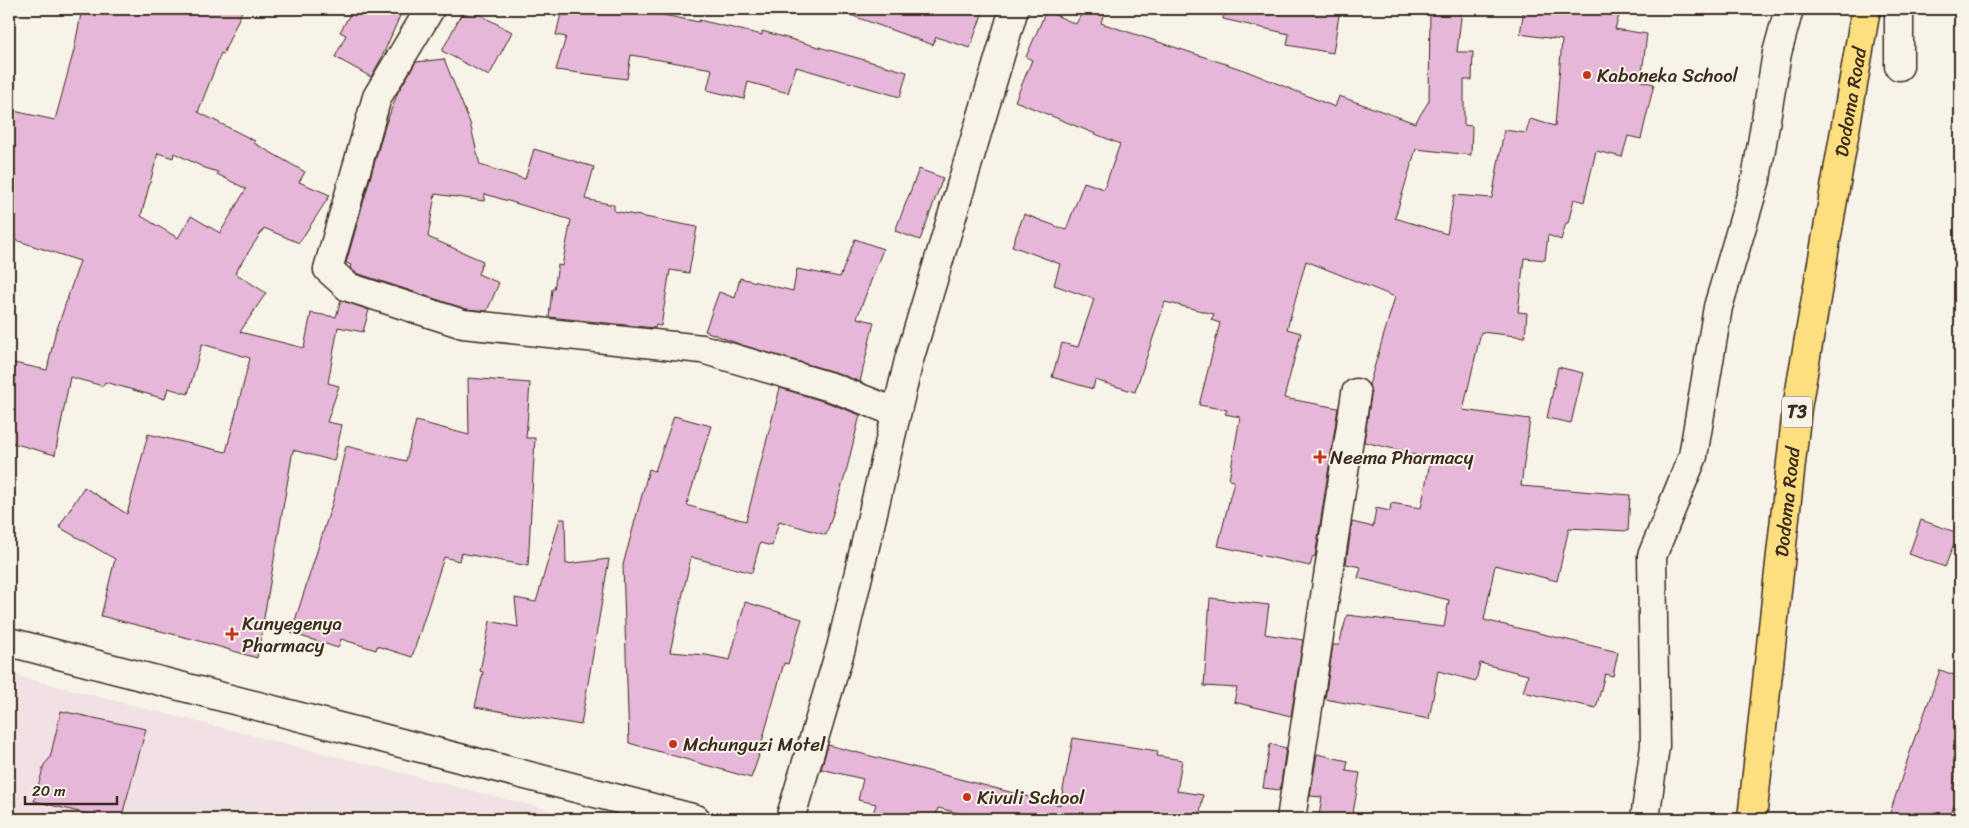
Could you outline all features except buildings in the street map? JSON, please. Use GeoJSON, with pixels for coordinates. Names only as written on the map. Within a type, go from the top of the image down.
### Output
{"type":"FeatureCollection","features":[{"type":"Feature","properties":{"kind":"highway","name":"Dodoma Road"},"geometry":{"type":"LineString","coordinates":[[1752,819],[1797,408],[1866,9]]}},
{"type":"Feature","properties":{"kind":"street"},"geometry":{"type":"LineString","coordinates":[[430,9],[377,97],[328,269],[348,288],[463,324],[702,349],[834,388],[895,412]]}},
{"type":"Feature","properties":{"kind":"street"},"geometry":{"type":"LineString","coordinates":[[790,819],[841,648],[908,360],[1014,9]]}},
{"type":"Feature","properties":{"kind":"street"},"geometry":{"type":"LineString","coordinates":[[1645,819],[1655,746],[1652,556],[1693,456],[1718,308],[1756,179],[1777,53],[1789,9]]}},
{"type":"Feature","properties":{"kind":"street"},"geometry":{"type":"LineString","coordinates":[[1899,9],[1899,66]]}},
{"type":"Feature","properties":{"kind":"street"},"geometry":{"type":"LineString","coordinates":[[1291,819],[1356,393]]}},
{"type":"Feature","properties":{"kind":"street"},"geometry":{"type":"LineString","coordinates":[[9,642],[696,819]]}},
{"type":"Feature","properties":{"kind":"shaded area"},"geometry":{"type":"Polygon","coordinates":[[[9,674],[585,819],[9,819],[9,674]]]}},
{"type":"Feature","properties":{"kind":"place","name":"Kaboneka School"},"geometry":{"type":"Point","coordinates":[1587,75]}},
{"type":"Feature","properties":{"kind":"place","name":"Neema Pharmacy"},"geometry":{"type":"Point","coordinates":[1320,457]}},
{"type":"Feature","properties":{"kind":"place","name":"Kunyegenya Pharmacy"},"geometry":{"type":"Point","coordinates":[232,634]}},
{"type":"Feature","properties":{"kind":"place","name":"Mchunguzi Motel"},"geometry":{"type":"Point","coordinates":[673,744]}},
{"type":"Feature","properties":{"kind":"place","name":"Kivuli School"},"geometry":{"type":"Point","coordinates":[967,797]}}]}
